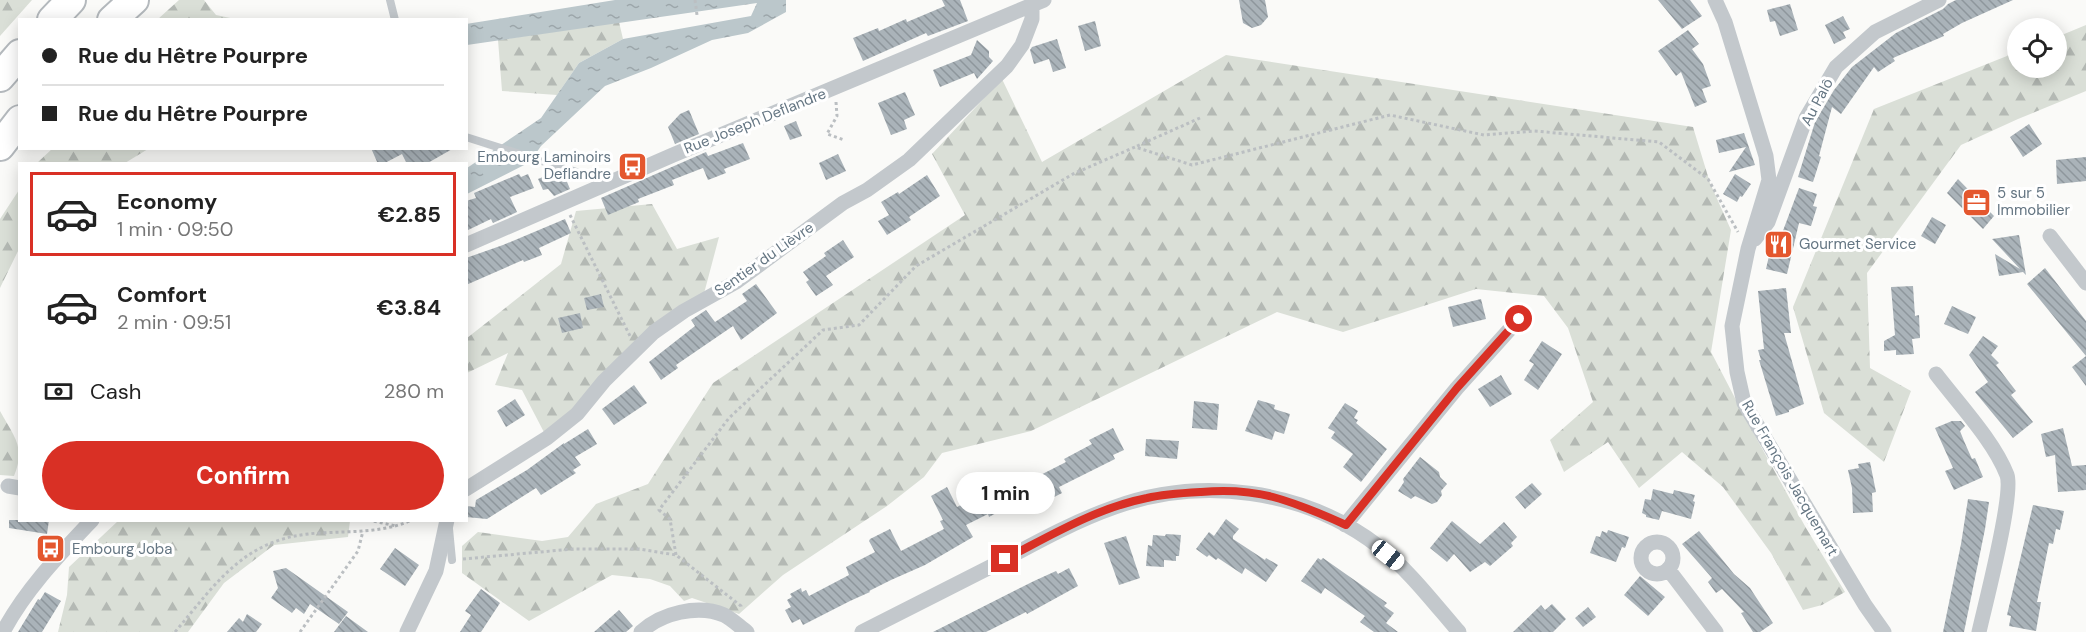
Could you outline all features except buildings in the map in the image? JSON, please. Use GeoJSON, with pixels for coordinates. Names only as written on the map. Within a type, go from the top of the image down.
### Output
{"type":"FeatureCollection","features":[{"type":"Feature","properties":{"kind":"highway"},"geometry":{"type":"LineString","coordinates":[[54,18],[71,0]]}},
{"type":"Feature","properties":{"kind":"highway"},"geometry":{"type":"LineString","coordinates":[[114,18],[134,0]]}},
{"type":"Feature","properties":{"kind":"highway"},"geometry":{"type":"LineString","coordinates":[[0,77],[18,56]]}},
{"type":"Feature","properties":{"kind":"highway"},"geometry":{"type":"LineString","coordinates":[[0,146],[18,123]]}},
{"type":"Feature","properties":{"kind":"street","name":"Rue François Jacquemart"},"geometry":{"type":"LineString","coordinates":[[1715,0],[1725,22],[1766,156],[1769,180],[1748,249],[1732,326],[1737,372],[1744,403],[1865,605],[1884,632]]}},
{"type":"Feature","properties":{"kind":"street","name":"Au Palô"},"geometry":{"type":"LineString","coordinates":[[1748,249],[1768,222],[1806,118],[1836,67],[1875,32],[1939,0]]}},
{"type":"Feature","properties":{"kind":"street","name":"Rue Joseph Deflandre"},"geometry":{"type":"LineString","coordinates":[[468,244],[609,182],[1038,2]]}},
{"type":"Feature","properties":{"kind":"street","name":"Sentier du Lièvre"},"geometry":{"type":"LineString","coordinates":[[468,488],[547,438],[577,414],[603,381],[654,332],[684,311],[736,282],[843,203],[867,190],[909,160],[1007,66],[1022,45],[1038,2]]}},
{"type":"Feature","properties":{"kind":"street"},"geometry":{"type":"LineString","coordinates":[[2050,236],[2086,283]]}},
{"type":"Feature","properties":{"kind":"street"},"geometry":{"type":"LineString","coordinates":[[1346,525],[1457,388],[1519,319]]}},
{"type":"Feature","properties":{"kind":"street"},"geometry":{"type":"LineString","coordinates":[[1936,374],[1995,451],[2008,477],[2005,515],[1979,632]]}},
{"type":"Feature","properties":{"kind":"street"},"geometry":{"type":"LineString","coordinates":[[862,632],[1088,517],[1146,498],[1228,490],[1261,495],[1308,508],[1346,525],[1401,565],[1459,632]]}},
{"type":"Feature","properties":{"kind":"street"},"geometry":{"type":"LineString","coordinates":[[3,632],[19,604],[58,556],[90,522]]}},
{"type":"Feature","properties":{"kind":"street"},"geometry":{"type":"LineString","coordinates":[[407,632],[436,571],[448,522]]}},
{"type":"Feature","properties":{"kind":"street"},"geometry":{"type":"LineString","coordinates":[[1668,569],[1716,632]]}},
{"type":"Feature","properties":{"kind":"street"},"geometry":{"type":"LineString","coordinates":[[641,632],[675,613],[706,610],[726,616],[742,628]]}},
{"type":"Feature","properties":{"kind":"lane"},"geometry":{"type":"LineString","coordinates":[[390,0],[394,18]]}},
{"type":"Feature","properties":{"kind":"lane"},"geometry":{"type":"LineString","coordinates":[[468,138],[609,182]]}},
{"type":"Feature","properties":{"kind":"lane"},"geometry":{"type":"LineString","coordinates":[[448,522],[452,560]]}},
{"type":"Feature","properties":{"kind":"path"},"geometry":{"type":"LineString","coordinates":[[695,0],[697,15]]}},
{"type":"Feature","properties":{"kind":"path"},"geometry":{"type":"LineString","coordinates":[[840,86],[836,97],[837,116],[827,134],[844,140]]}},
{"type":"Feature","properties":{"kind":"path"},"geometry":{"type":"LineString","coordinates":[[1135,147],[1192,165],[1390,115],[1484,135],[1534,131],[1659,141],[1708,179],[1748,249]]}},
{"type":"Feature","properties":{"kind":"path"},"geometry":{"type":"LineString","coordinates":[[676,555],[670,519],[658,510],[729,418],[823,330],[859,325],[916,266],[1073,174],[1200,118]]}},
{"type":"Feature","properties":{"kind":"path"},"geometry":{"type":"LineString","coordinates":[[564,203],[636,349]]}},
{"type":"Feature","properties":{"kind":"path"},"geometry":{"type":"LineString","coordinates":[[378,522],[399,526]]}},
{"type":"Feature","properties":{"kind":"path"},"geometry":{"type":"LineString","coordinates":[[176,632],[221,578],[242,559],[263,545],[310,533],[363,531],[399,526],[408,522]]}},
{"type":"Feature","properties":{"kind":"path"},"geometry":{"type":"LineString","coordinates":[[300,632],[358,551],[363,531]]}},
{"type":"Feature","properties":{"kind":"path"},"geometry":{"type":"LineString","coordinates":[[452,560],[573,549],[639,549],[676,555],[741,606],[742,628]]}},
{"type":"Feature","properties":{"kind":"green space"},"geometry":{"type":"Polygon","coordinates":[[[0,0],[32,0],[0,36],[0,0]]]}},
{"type":"Feature","properties":{"kind":"green space"},"geometry":{"type":"Polygon","coordinates":[[[179,0],[204,0],[216,15],[230,18],[159,18],[179,0]]]}},
{"type":"Feature","properties":{"kind":"green space"},"geometry":{"type":"Polygon","coordinates":[[[619,22],[623,39],[579,63],[557,95],[502,91],[498,40],[619,22]]]}},
{"type":"Feature","properties":{"kind":"green space"},"geometry":{"type":"Polygon","coordinates":[[[2086,25],[2086,91],[1961,145],[1867,273],[1870,368],[1911,391],[1884,462],[1824,413],[1793,307],[1874,109],[2007,56],[2007,78],[2067,78],[2067,33],[2086,25]]]}},
{"type":"Feature","properties":{"kind":"green space"},"geometry":{"type":"Polygon","coordinates":[[[1226,55],[1693,127],[1710,183],[1731,230],[1711,352],[1806,528],[1845,592],[1822,605],[1803,610],[1771,553],[1723,487],[1682,452],[1639,488],[1608,442],[1564,472],[1550,440],[1593,402],[1568,328],[1544,296],[1476,289],[1343,332],[1277,312],[1031,431],[942,453],[924,477],[887,506],[783,575],[739,614],[692,598],[684,601],[670,586],[650,579],[612,575],[529,621],[462,573],[462,546],[478,532],[542,541],[568,537],[596,504],[648,484],[713,383],[965,215],[932,154],[1002,79],[1042,162],[1226,55]]]}},
{"type":"Feature","properties":{"kind":"green space"},"geometry":{"type":"Polygon","coordinates":[[[51,150],[146,150],[127,162],[38,162],[51,150]]]}},
{"type":"Feature","properties":{"kind":"green space"},"geometry":{"type":"Polygon","coordinates":[[[18,192],[18,251],[0,288],[0,219],[18,192]]]}},
{"type":"Feature","properties":{"kind":"green space"},"geometry":{"type":"Polygon","coordinates":[[[652,204],[677,249],[719,237],[702,301],[684,311],[547,438],[522,390],[495,385],[508,353],[468,373],[468,337],[561,264],[576,211],[652,204]]]}},
{"type":"Feature","properties":{"kind":"green space"},"geometry":{"type":"Polygon","coordinates":[[[0,411],[17,442],[18,462],[14,476],[0,475],[0,411]]]}},
{"type":"Feature","properties":{"kind":"green space"},"geometry":{"type":"Polygon","coordinates":[[[117,522],[350,522],[348,537],[274,545],[224,583],[188,632],[58,632],[67,595],[69,567],[117,522]]]}},
{"type":"Feature","properties":{"kind":"water"},"geometry":{"type":"Polygon","coordinates":[[[615,0],[786,0],[786,12],[748,33],[712,40],[605,86],[541,146],[530,162],[468,193],[468,167],[541,118],[579,63],[623,39],[751,16],[757,3],[468,45],[468,24],[615,0]]]}},
{"type":"Feature","properties":{"kind":"place","name":"Embourg Laminoirs Deflandre"},"geometry":{"type":"Point","coordinates":[632,166]}},
{"type":"Feature","properties":{"kind":"place","name":"5 sur 5 Immobilier"},"geometry":{"type":"Point","coordinates":[1976,202]}},
{"type":"Feature","properties":{"kind":"place","name":"Gourmet Service"},"geometry":{"type":"Point","coordinates":[1778,244]}},
{"type":"Feature","properties":{"kind":"place","name":"Embourg Joba"},"geometry":{"type":"Point","coordinates":[51,549]}},
{"type":"Feature","properties":{"kind":"route"},"geometry":{"type":"LineString","coordinates":[[1005,559],[1088,517],[1116,506],[1146,498],[1184,493],[1228,490],[1272,496],[1308,508],[1346,525],[1457,388],[1519,319]]}}]}
